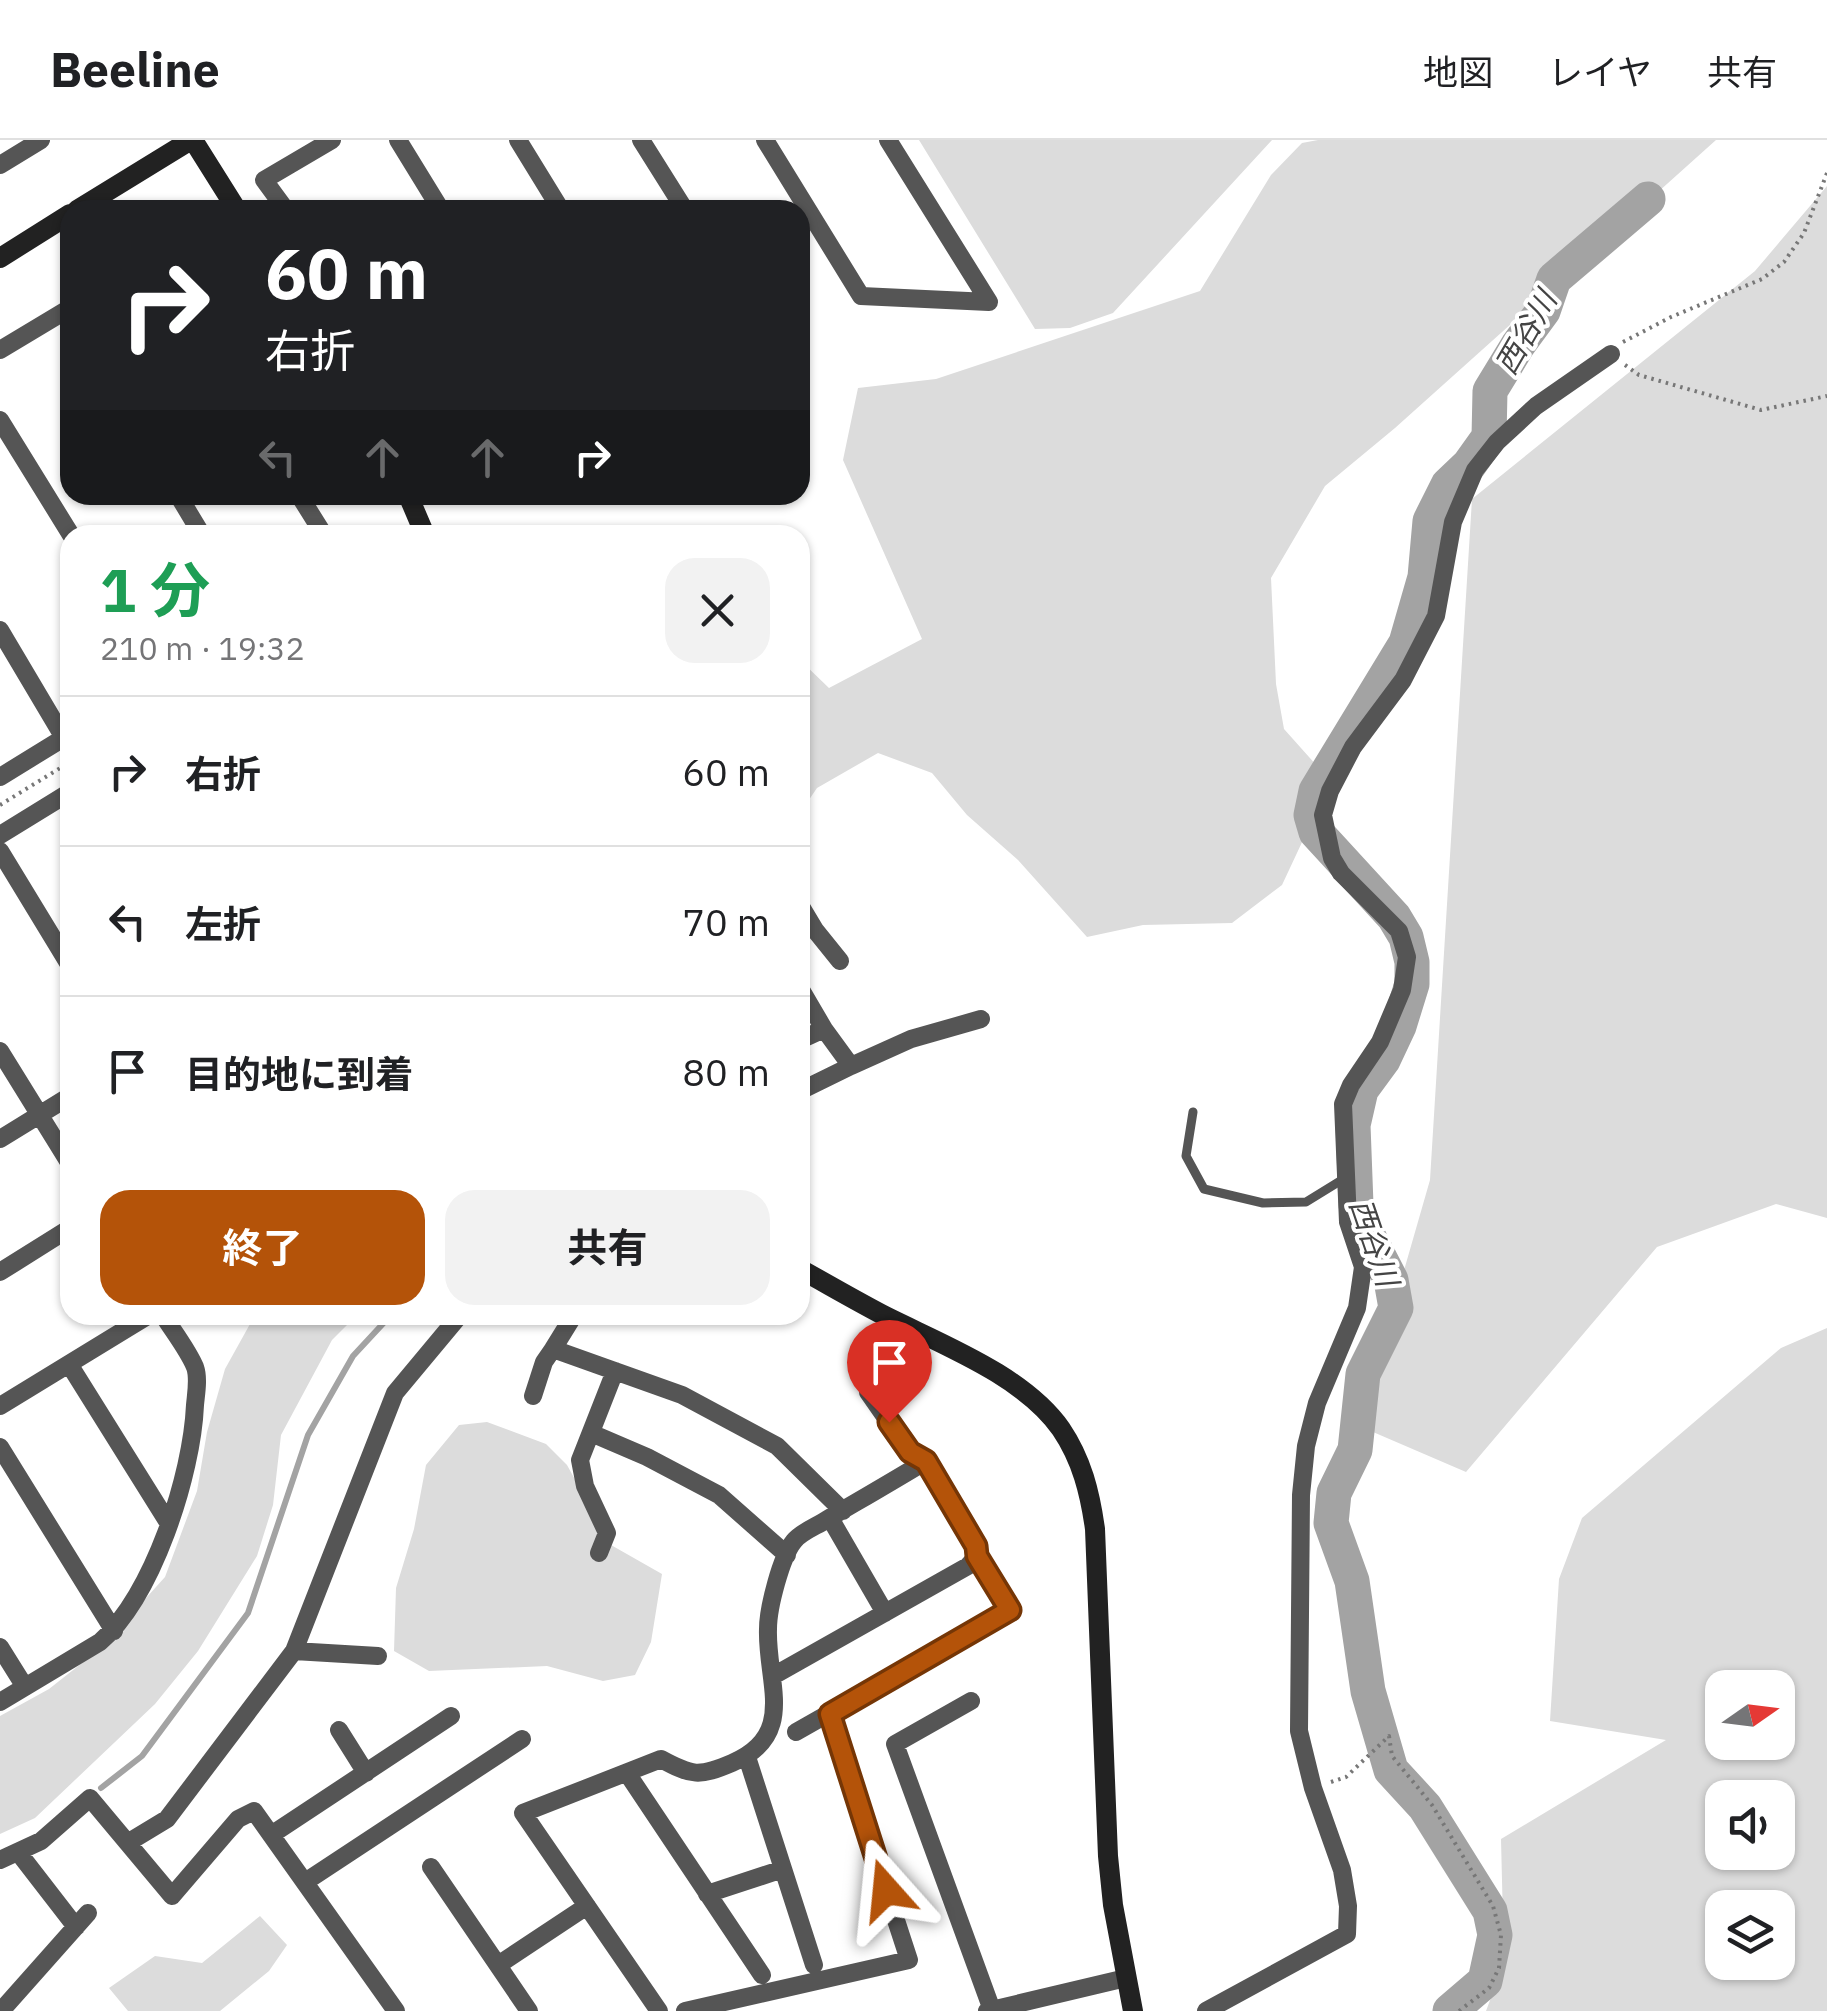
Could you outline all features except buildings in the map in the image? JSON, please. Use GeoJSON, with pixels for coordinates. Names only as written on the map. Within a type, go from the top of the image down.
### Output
{"type":"FeatureCollection","features":[{"type":"Feature","properties":{"kind":"street"},"geometry":{"type":"LineString","coordinates":[[0,165],[40,140]]}},
{"type":"Feature","properties":{"kind":"street"},"geometry":{"type":"LineString","coordinates":[[93,200],[192,140],[231,200]]}},
{"type":"Feature","properties":{"kind":"street"},"geometry":{"type":"LineString","coordinates":[[279,200],[264,180],[332,140]]}},
{"type":"Feature","properties":{"kind":"street"},"geometry":{"type":"LineString","coordinates":[[398,140],[435,200]]}},
{"type":"Feature","properties":{"kind":"street"},"geometry":{"type":"LineString","coordinates":[[518,140],[555,200]]}},
{"type":"Feature","properties":{"kind":"street"},"geometry":{"type":"LineString","coordinates":[[642,140],[679,200]]}},
{"type":"Feature","properties":{"kind":"street"},"geometry":{"type":"LineString","coordinates":[[765,140],[802,200]]}},
{"type":"Feature","properties":{"kind":"street"},"geometry":{"type":"LineString","coordinates":[[810,212],[862,296],[989,302],[888,140]]}},
{"type":"Feature","properties":{"kind":"street"},"geometry":{"type":"LineString","coordinates":[[0,258],[60,220]]}},
{"type":"Feature","properties":{"kind":"street"},"geometry":{"type":"LineString","coordinates":[[0,350],[60,317]]}},
{"type":"Feature","properties":{"kind":"street"},"geometry":{"type":"LineString","coordinates":[[1206,2011],[1347,1934],[1348,1906],[1342,1870],[1313,1788],[1299,1731],[1300,1495],[1306,1446],[1317,1403],[1357,1308],[1362,1267],[1348,1222],[1343,1104],[1350,1085],[1380,1042],[1402,990],[1407,957],[1398,931],[1341,873],[1332,858],[1323,815],[1352,747],[1403,680],[1436,616],[1453,522],[1476,470],[1497,442],[1536,406],[1611,354]]}},
{"type":"Feature","properties":{"kind":"street"},"geometry":{"type":"LineString","coordinates":[[0,420],[65,525]]}},
{"type":"Feature","properties":{"kind":"street"},"geometry":{"type":"LineString","coordinates":[[0,630],[60,725]]}},
{"type":"Feature","properties":{"kind":"street"},"geometry":{"type":"LineString","coordinates":[[0,777],[60,740]]}},
{"type":"Feature","properties":{"kind":"street"},"geometry":{"type":"LineString","coordinates":[[0,835],[60,798]]}},
{"type":"Feature","properties":{"kind":"street"},"geometry":{"type":"LineString","coordinates":[[0,852],[60,950]]}},
{"type":"Feature","properties":{"kind":"street"},"geometry":{"type":"LineString","coordinates":[[810,919],[840,961]]}},
{"type":"Feature","properties":{"kind":"street"},"geometry":{"type":"LineString","coordinates":[[810,1005],[852,1066]]}},
{"type":"Feature","properties":{"kind":"street"},"geometry":{"type":"LineString","coordinates":[[810,1087],[910,1039],[981,1019]]}},
{"type":"Feature","properties":{"kind":"street"},"geometry":{"type":"LineString","coordinates":[[810,1035],[824,1029]]}},
{"type":"Feature","properties":{"kind":"street"},"geometry":{"type":"LineString","coordinates":[[0,1051],[60,1148]]}},
{"type":"Feature","properties":{"kind":"street"},"geometry":{"type":"LineString","coordinates":[[0,1139],[60,1102]]}},
{"type":"Feature","properties":{"kind":"street"},"geometry":{"type":"LineString","coordinates":[[0,1272],[60,1234]]}},
{"type":"Feature","properties":{"kind":"street"},"geometry":{"type":"LineString","coordinates":[[810,1274],[992,1370],[1059,1426],[1080,1461],[1095,1530],[1108,1856],[1134,2011]]}},
{"type":"Feature","properties":{"kind":"street"},"geometry":{"type":"LineString","coordinates":[[0,1406],[133,1325]]}},
{"type":"Feature","properties":{"kind":"street"},"geometry":{"type":"LineString","coordinates":[[0,1702],[114,1631],[158,1552],[179,1500],[194,1434],[196,1369],[169,1325]]}},
{"type":"Feature","properties":{"kind":"street"},"geometry":{"type":"LineString","coordinates":[[129,1842],[167,1819],[294,1651],[395,1393],[452,1325]]}},
{"type":"Feature","properties":{"kind":"street"},"geometry":{"type":"LineString","coordinates":[[533,1396],[544,1362],[568,1325]]}},
{"type":"Feature","properties":{"kind":"street"},"geometry":{"type":"LineString","coordinates":[[553,1349],[682,1395],[778,1446],[836,1514],[884,1613]]}},
{"type":"Feature","properties":{"kind":"street"},"geometry":{"type":"LineString","coordinates":[[69,1364],[169,1524]]}},
{"type":"Feature","properties":{"kind":"street"},"geometry":{"type":"LineString","coordinates":[[599,1553],[607,1534],[585,1486],[580,1460],[615,1371]]}},
{"type":"Feature","properties":{"kind":"street"},"geometry":{"type":"LineString","coordinates":[[796,1732],[1010,1610],[926,1461],[910,1452],[868,1392]]}},
{"type":"Feature","properties":{"kind":"street"},"geometry":{"type":"LineString","coordinates":[[590,1434],[648,1457],[719,1494],[787,1555]]}},
{"type":"Feature","properties":{"kind":"street"},"geometry":{"type":"LineString","coordinates":[[0,1447],[114,1631]]}},
{"type":"Feature","properties":{"kind":"street"},"geometry":{"type":"LineString","coordinates":[[659,2011],[524,1813],[661,1759],[688,1773],[702,1774],[747,1757],[772,1726],[775,1705],[768,1628],[787,1555],[795,1539],[926,1461]]}},
{"type":"Feature","properties":{"kind":"street"},"geometry":{"type":"LineString","coordinates":[[773,1676],[968,1566],[977,1556]]}},
{"type":"Feature","properties":{"kind":"street"},"geometry":{"type":"LineString","coordinates":[[0,1647],[25,1687]]}},
{"type":"Feature","properties":{"kind":"street"},"geometry":{"type":"LineString","coordinates":[[294,1651],[378,1656]]}},
{"type":"Feature","properties":{"kind":"street"},"geometry":{"type":"LineString","coordinates":[[971,1700],[895,1744],[990,2010],[1126,1978]]}},
{"type":"Feature","properties":{"kind":"street"},"geometry":{"type":"LineString","coordinates":[[685,2011],[909,1960],[830,1714]]}},
{"type":"Feature","properties":{"kind":"street"},"geometry":{"type":"LineString","coordinates":[[272,1835],[451,1716]]}},
{"type":"Feature","properties":{"kind":"street"},"geometry":{"type":"LineString","coordinates":[[339,1730],[366,1773]]}},
{"type":"Feature","properties":{"kind":"street"},"geometry":{"type":"LineString","coordinates":[[305,1882],[522,1739]]}},
{"type":"Feature","properties":{"kind":"street"},"geometry":{"type":"LineString","coordinates":[[747,1757],[814,1965]]}},
{"type":"Feature","properties":{"kind":"street"},"geometry":{"type":"LineString","coordinates":[[626,1773],[762,1975]]}},
{"type":"Feature","properties":{"kind":"street"},"geometry":{"type":"LineString","coordinates":[[0,1860],[41,1841],[90,1798],[172,1896],[238,1819],[254,1811],[396,2011]]}},
{"type":"Feature","properties":{"kind":"street"},"geometry":{"type":"LineString","coordinates":[[1,2011],[82,1920],[18,1852]]}},
{"type":"Feature","properties":{"kind":"street"},"geometry":{"type":"LineString","coordinates":[[431,1867],[529,2011]]}},
{"type":"Feature","properties":{"kind":"street"},"geometry":{"type":"LineString","coordinates":[[707,1894],[783,1869]]}},
{"type":"Feature","properties":{"kind":"street"},"geometry":{"type":"LineString","coordinates":[[498,1965],[587,1906]]}},
{"type":"Feature","properties":{"kind":"lane"},"geometry":{"type":"LineString","coordinates":[[1193,1112],[1186,1156],[1204,1189],[1262,1203],[1306,1202],[1345,1178]]}},
{"type":"Feature","properties":{"kind":"path"},"geometry":{"type":"LineString","coordinates":[[1827,173],[1804,233],[1784,262],[1762,279],[1624,341],[1611,354],[1638,375],[1761,410],[1827,396]]}},
{"type":"Feature","properties":{"kind":"path"},"geometry":{"type":"LineString","coordinates":[[0,805],[60,768]]}},
{"type":"Feature","properties":{"kind":"path"},"geometry":{"type":"LineString","coordinates":[[1313,1788],[1346,1777],[1389,1736],[1392,1756],[1432,1805],[1494,1906],[1501,1935],[1499,1968],[1489,1988],[1459,2011]]}},
{"type":"Feature","properties":{"kind":"shaded area"},"geometry":{"type":"Polygon","coordinates":[[[919,140],[1272,140],[1113,313],[1070,328],[1035,329],[919,140]]]}},
{"type":"Feature","properties":{"kind":"shaded area"},"geometry":{"type":"Polygon","coordinates":[[[1716,140],[1325,486],[1271,578],[1276,684],[1284,729],[1326,776],[1311,823],[1282,885],[1232,923],[1143,925],[1087,937],[1018,860],[967,815],[932,773],[878,753],[817,788],[810,798],[810,670],[829,688],[922,639],[843,460],[858,388],[936,379],[1200,291],[1271,175],[1302,143],[1716,140]]]}},
{"type":"Feature","properties":{"kind":"shaded area"},"geometry":{"type":"Polygon","coordinates":[[[1827,186],[1827,1218],[1776,1204],[1657,1247],[1466,1472],[1373,1432],[1365,1406],[1430,1180],[1472,499],[1755,271],[1827,186]]]}},
{"type":"Feature","properties":{"kind":"shaded area"},"geometry":{"type":"Polygon","coordinates":[[[249,1325],[347,1325],[332,1340],[281,1435],[273,1505],[257,1556],[198,1651],[155,1704],[35,1818],[0,1834],[0,1716],[49,1689],[101,1648],[165,1577],[197,1491],[207,1432],[225,1369],[249,1325]]]}},
{"type":"Feature","properties":{"kind":"shaded area"},"geometry":{"type":"Polygon","coordinates":[[[1827,1328],[1827,2011],[1486,2011],[1504,1963],[1501,1839],[1666,1740],[1550,1721],[1559,1579],[1582,1518],[1781,1348],[1827,1328]]]}},
{"type":"Feature","properties":{"kind":"shaded area"},"geometry":{"type":"Polygon","coordinates":[[[487,1422],[546,1444],[567,1465],[611,1545],[662,1574],[651,1642],[635,1675],[603,1681],[547,1666],[429,1671],[394,1651],[396,1588],[414,1529],[426,1465],[459,1425],[487,1422]]]}},
{"type":"Feature","properties":{"kind":"shaded area"},"geometry":{"type":"Polygon","coordinates":[[[260,1916],[287,1945],[269,1971],[220,2011],[128,2011],[109,1988],[155,1956],[202,1963],[260,1916]]]}},
{"type":"Feature","properties":{"kind":"waterway","name":"西谷川"},"geometry":{"type":"LineString","coordinates":[[1450,2011],[1485,1981],[1495,1935],[1490,1911],[1425,1807],[1391,1770],[1368,1691],[1352,1581],[1331,1523],[1334,1493],[1355,1450],[1363,1374],[1396,1308],[1391,1280],[1356,1205],[1353,1125],[1361,1090],[1383,1060],[1399,1026],[1412,984],[1412,962],[1406,937],[1394,917],[1316,832],[1311,815],[1316,791],[1406,643],[1425,577],[1430,521],[1448,485],[1489,437],[1490,391],[1543,311],[1554,279],[1648,199]]}},
{"type":"Feature","properties":{"kind":"waterway"},"geometry":{"type":"LineString","coordinates":[[101,1788],[142,1756],[248,1613],[308,1435],[353,1356],[382,1325]]}},
{"type":"Feature","properties":{"kind":"route"},"geometry":{"type":"LineString","coordinates":[[886,1890],[830,1714],[1010,1610],[926,1461],[910,1452],[889,1422]]}}]}
